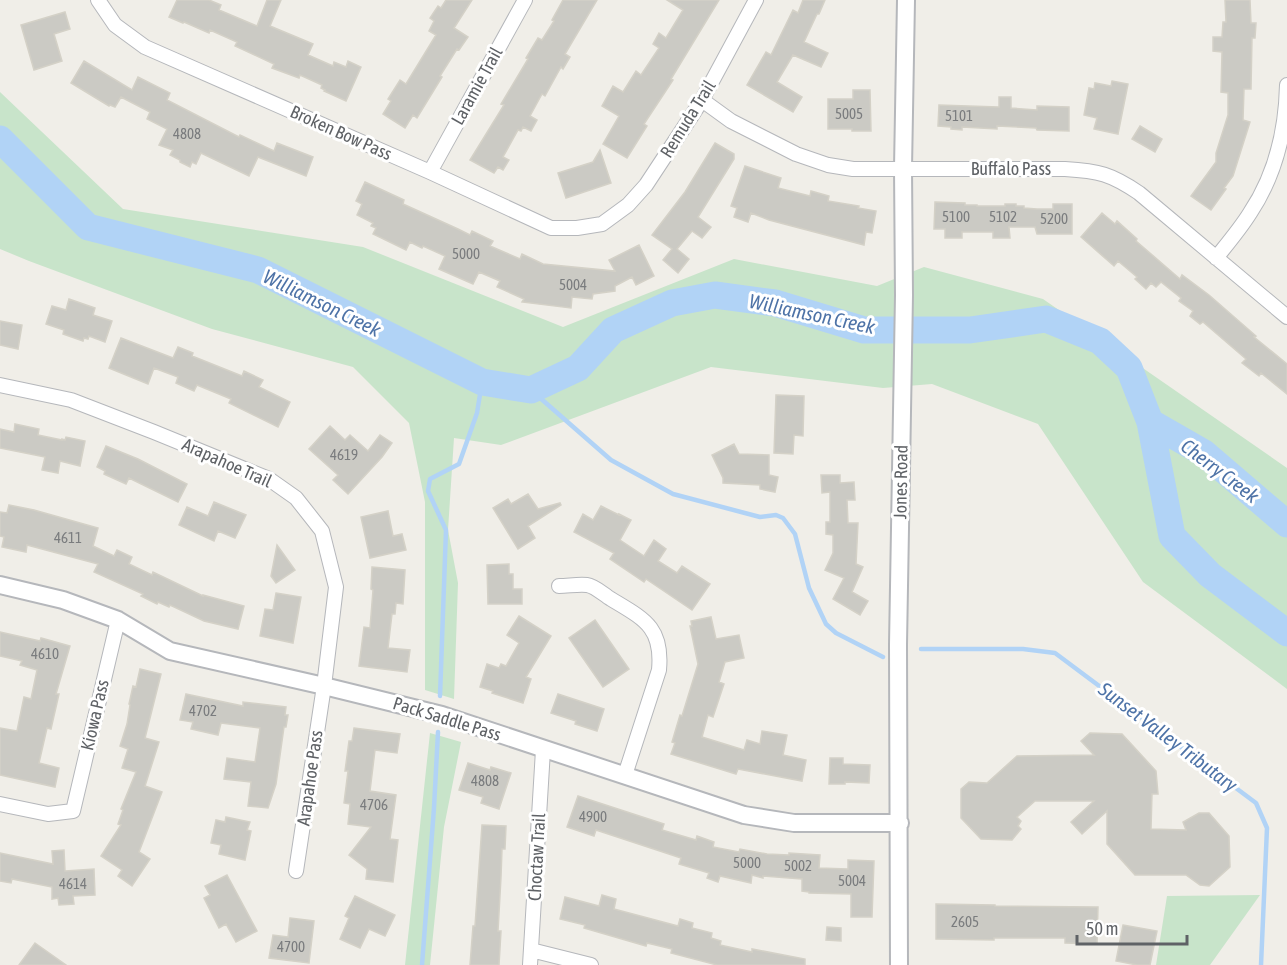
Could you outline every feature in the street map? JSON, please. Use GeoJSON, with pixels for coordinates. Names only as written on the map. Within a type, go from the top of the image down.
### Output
{"type":"FeatureCollection","features":[{"type":"Feature","properties":{"kind":"street","name":"Broken Bow Pass"},"geometry":{"type":"LineString","coordinates":[[98,0],[115,25],[145,46],[551,228],[577,228],[602,224]]}},
{"type":"Feature","properties":{"kind":"street","name":"Laramie Trail"},"geometry":{"type":"LineString","coordinates":[[430,172],[525,0]]}},
{"type":"Feature","properties":{"kind":"street","name":"Remuda Trail"},"geometry":{"type":"LineString","coordinates":[[602,224],[628,206],[646,185],[702,100],[756,0]]}},
{"type":"Feature","properties":{"kind":"street","name":"Jones Road"},"geometry":{"type":"LineString","coordinates":[[899,965],[898,645],[906,0]]}},
{"type":"Feature","properties":{"kind":"street"},"geometry":{"type":"LineString","coordinates":[[1216,258],[1250,214],[1273,169],[1281,144],[1286,113],[1287,85]]}},
{"type":"Feature","properties":{"kind":"street","name":"Buffalo Pass"},"geometry":{"type":"LineString","coordinates":[[702,100],[740,126],[796,154],[828,165],[853,169],[1065,169],[1108,174],[1139,193],[1287,316]]}},
{"type":"Feature","properties":{"kind":"street","name":"Arapahoe Trail"},"geometry":{"type":"LineString","coordinates":[[0,385],[71,400],[269,479],[296,498],[322,531],[336,587],[324,686]]}},
{"type":"Feature","properties":{"kind":"street","name":"Pack Saddle Pass"},"geometry":{"type":"LineString","coordinates":[[0,585],[63,600],[118,620],[170,651],[442,715],[744,815],[794,823],[900,823]]}},
{"type":"Feature","properties":{"kind":"street"},"geometry":{"type":"LineString","coordinates":[[559,586],[589,585],[636,614],[649,625],[657,638],[660,654],[659,670],[625,775]]}},
{"type":"Feature","properties":{"kind":"street","name":"Kiowa Pass"},"geometry":{"type":"LineString","coordinates":[[0,804],[48,814],[73,811],[118,620]]}},
{"type":"Feature","properties":{"kind":"street","name":"Arapahoe Pass"},"geometry":{"type":"LineString","coordinates":[[296,871],[324,686]]}},
{"type":"Feature","properties":{"kind":"street","name":"Choctaw Trail"},"geometry":{"type":"LineString","coordinates":[[530,965],[543,750]]}},
{"type":"Feature","properties":{"kind":"street"},"geometry":{"type":"LineString","coordinates":[[531,950],[591,965]]}},
{"type":"Feature","properties":{"kind":"green space"},"geometry":{"type":"Polygon","coordinates":[[[0,92],[123,209],[363,247],[563,327],[734,259],[877,286],[924,267],[1043,299],[1287,468],[1287,689],[1143,582],[1038,424],[932,384],[883,388],[711,367],[501,445],[454,438],[448,530],[458,583],[454,699],[425,690],[425,502],[409,423],[353,367],[212,329],[0,249],[0,92]]]}},
{"type":"Feature","properties":{"kind":"green space"},"geometry":{"type":"Polygon","coordinates":[[[430,733],[461,742],[444,827],[430,965],[405,965],[430,733]]]}},
{"type":"Feature","properties":{"kind":"green space"},"geometry":{"type":"Polygon","coordinates":[[[1260,895],[1210,965],[1156,965],[1167,896],[1260,895]]]}},
{"type":"Feature","properties":{"kind":"building"},"geometry":{"type":"Polygon","coordinates":[[[177,0],[209,0],[221,5],[219,10],[257,26],[267,0],[281,0],[270,26],[313,44],[308,55],[333,66],[334,62],[346,67],[348,61],[361,67],[346,101],[324,91],[321,88],[322,85],[300,75],[299,78],[272,68],[274,64],[235,46],[237,42],[210,30],[209,33],[169,17],[177,0]]]}},
{"type":"Feature","properties":{"kind":"building"},"geometry":{"type":"Polygon","coordinates":[[[446,0],[472,0],[454,28],[468,37],[459,50],[457,49],[440,76],[442,77],[417,118],[413,115],[405,128],[383,114],[391,101],[388,99],[400,80],[406,84],[436,35],[429,31],[434,21],[430,18],[438,6],[441,8],[446,0]]]}},
{"type":"Feature","properties":{"kind":"building"},"geometry":{"type":"Polygon","coordinates":[[[563,0],[597,0],[565,54],[570,57],[563,69],[561,67],[545,96],[542,94],[530,116],[537,120],[531,131],[523,127],[521,131],[518,130],[503,157],[509,160],[503,170],[498,167],[494,173],[470,160],[504,105],[501,104],[528,59],[526,58],[538,38],[542,40],[563,0]]]}},
{"type":"Feature","properties":{"kind":"building"},"geometry":{"type":"Polygon","coordinates":[[[667,0],[719,0],[671,79],[673,80],[644,124],[647,126],[627,158],[603,144],[619,116],[602,106],[613,86],[623,92],[636,71],[641,75],[659,48],[653,44],[659,33],[666,38],[683,10],[667,0]]]}},
{"type":"Feature","properties":{"kind":"building"},"geometry":{"type":"Polygon","coordinates":[[[803,0],[825,0],[804,42],[828,53],[821,67],[793,55],[777,82],[802,97],[793,112],[747,85],[766,52],[771,55],[793,10],[798,13],[803,0]]]}},
{"type":"Feature","properties":{"kind":"building"},"geometry":{"type":"Polygon","coordinates":[[[1225,0],[1250,0],[1251,23],[1256,23],[1255,38],[1252,38],[1251,89],[1244,89],[1243,120],[1250,122],[1233,176],[1211,210],[1191,196],[1216,162],[1216,153],[1228,115],[1228,93],[1221,92],[1222,52],[1213,51],[1213,37],[1222,37],[1223,22],[1226,22],[1225,0]]]}},
{"type":"Feature","properties":{"kind":"building"},"geometry":{"type":"Polygon","coordinates":[[[65,12],[70,29],[54,34],[62,61],[34,70],[21,25],[65,12]]]}},
{"type":"Feature","properties":{"kind":"building"},"geometry":{"type":"Polygon","coordinates":[[[84,61],[132,90],[138,77],[170,93],[167,100],[239,137],[240,135],[274,151],[277,143],[313,157],[306,176],[258,157],[249,176],[201,153],[196,164],[192,162],[190,167],[180,162],[170,155],[173,150],[159,145],[167,129],[147,119],[150,112],[121,97],[115,107],[109,106],[71,83],[84,61]]]}},
{"type":"Feature","properties":{"kind":"building"},"geometry":{"type":"Polygon","coordinates":[[[1112,81],[1128,84],[1118,134],[1094,129],[1097,118],[1084,115],[1089,88],[1094,89],[1095,83],[1111,86],[1112,81]]]}},
{"type":"Feature","properties":{"kind":"building"},"geometry":{"type":"Polygon","coordinates":[[[853,90],[870,90],[871,131],[828,129],[828,99],[853,99],[853,90]]]}},
{"type":"Feature","properties":{"kind":"building"},"geometry":{"type":"Polygon","coordinates":[[[999,97],[1011,97],[1011,108],[1037,110],[1037,106],[1069,107],[1069,131],[997,126],[997,129],[962,127],[962,130],[938,126],[939,105],[999,107],[999,97]]]}},
{"type":"Feature","properties":{"kind":"building"},"geometry":{"type":"Polygon","coordinates":[[[1140,126],[1162,139],[1155,152],[1132,139],[1140,126]]]}},
{"type":"Feature","properties":{"kind":"building"},"geometry":{"type":"Polygon","coordinates":[[[715,143],[734,154],[734,159],[698,217],[711,227],[702,238],[692,231],[677,249],[689,259],[678,273],[663,260],[672,249],[652,235],[685,192],[715,143]]]}},
{"type":"Feature","properties":{"kind":"building"},"geometry":{"type":"Polygon","coordinates":[[[600,150],[611,183],[566,198],[558,173],[593,162],[600,150]]]}},
{"type":"Feature","properties":{"kind":"building"},"geometry":{"type":"Polygon","coordinates":[[[745,166],[781,178],[778,188],[810,196],[811,191],[829,196],[828,201],[876,211],[872,233],[866,232],[864,245],[769,220],[751,213],[748,222],[734,217],[737,208],[731,206],[745,166]]]}},
{"type":"Feature","properties":{"kind":"building"},"geometry":{"type":"Polygon","coordinates":[[[365,182],[404,200],[403,204],[470,235],[472,231],[493,241],[490,246],[520,259],[522,254],[543,264],[615,271],[609,260],[639,245],[654,276],[636,285],[632,277],[615,286],[615,291],[593,294],[592,299],[572,297],[571,308],[522,302],[524,299],[497,287],[500,281],[479,272],[473,284],[439,269],[445,256],[410,242],[406,250],[373,234],[376,228],[371,226],[373,223],[357,215],[362,204],[356,201],[365,182]]]}},
{"type":"Feature","properties":{"kind":"building"},"geometry":{"type":"Polygon","coordinates":[[[935,202],[965,203],[965,205],[977,206],[1016,204],[1024,208],[1037,209],[1053,209],[1053,204],[1072,204],[1072,234],[1037,234],[1035,227],[1009,227],[1010,238],[993,238],[993,232],[962,232],[962,238],[945,238],[945,229],[934,229],[935,202]]]}},
{"type":"Feature","properties":{"kind":"building"},"geometry":{"type":"Polygon","coordinates":[[[1102,213],[1115,224],[1117,221],[1137,239],[1136,241],[1180,279],[1182,275],[1209,295],[1287,364],[1287,394],[1261,373],[1259,376],[1242,363],[1246,359],[1203,322],[1200,324],[1190,316],[1193,311],[1179,301],[1181,298],[1161,282],[1156,287],[1151,283],[1146,289],[1135,279],[1137,277],[1118,261],[1114,266],[1081,237],[1102,213]]]}},
{"type":"Feature","properties":{"kind":"building"},"geometry":{"type":"Polygon","coordinates":[[[69,299],[95,308],[93,315],[112,321],[105,342],[89,336],[83,341],[63,334],[64,330],[46,324],[52,306],[66,310],[69,299]]]}},
{"type":"Feature","properties":{"kind":"building"},"geometry":{"type":"Polygon","coordinates":[[[0,321],[22,325],[18,349],[0,345],[0,321]]]}},
{"type":"Feature","properties":{"kind":"building"},"geometry":{"type":"Polygon","coordinates":[[[121,338],[173,358],[178,347],[193,353],[192,356],[242,376],[244,371],[263,380],[259,387],[290,402],[278,427],[229,403],[231,399],[197,385],[194,391],[176,383],[178,377],[154,368],[148,384],[109,368],[121,338]]]}},
{"type":"Feature","properties":{"kind":"building"},"geometry":{"type":"Polygon","coordinates":[[[776,395],[804,396],[803,436],[794,435],[793,454],[774,453],[776,395]]]}},
{"type":"Feature","properties":{"kind":"building"},"geometry":{"type":"Polygon","coordinates":[[[15,424],[39,429],[38,435],[62,440],[66,437],[85,441],[80,466],[60,461],[58,473],[42,470],[45,457],[0,448],[0,429],[14,432],[15,424]]]}},
{"type":"Feature","properties":{"kind":"building"},"geometry":{"type":"Polygon","coordinates":[[[330,426],[345,440],[350,435],[368,451],[380,435],[392,443],[348,494],[333,480],[338,475],[309,449],[330,426]]]}},
{"type":"Feature","properties":{"kind":"building"},"geometry":{"type":"Polygon","coordinates":[[[734,444],[739,454],[769,455],[769,475],[778,477],[775,492],[760,489],[760,485],[723,483],[723,478],[712,455],[734,444]]]}},
{"type":"Feature","properties":{"kind":"building"},"geometry":{"type":"Polygon","coordinates":[[[106,446],[138,459],[187,484],[178,502],[129,478],[126,484],[104,474],[105,471],[97,467],[106,446]]]}},
{"type":"Feature","properties":{"kind":"building"},"geometry":{"type":"Polygon","coordinates":[[[821,475],[840,475],[840,483],[854,482],[855,500],[847,500],[848,523],[858,523],[856,564],[863,567],[852,592],[868,601],[860,615],[833,599],[844,578],[825,570],[833,553],[833,535],[826,534],[826,522],[830,522],[830,492],[822,493],[821,475]]]}},
{"type":"Feature","properties":{"kind":"building"},"geometry":{"type":"Polygon","coordinates":[[[528,494],[538,509],[560,503],[561,505],[528,526],[535,538],[518,549],[493,508],[508,499],[511,504],[528,494]]]}},
{"type":"Feature","properties":{"kind":"building"},"geometry":{"type":"Polygon","coordinates":[[[214,502],[246,515],[235,538],[218,531],[214,541],[179,525],[187,507],[208,516],[214,502]]]}},
{"type":"Feature","properties":{"kind":"building"},"geometry":{"type":"Polygon","coordinates":[[[9,505],[98,528],[93,546],[114,556],[117,550],[132,557],[129,564],[152,575],[153,572],[203,596],[244,606],[238,629],[204,621],[170,605],[169,607],[158,602],[157,604],[141,596],[143,594],[94,572],[98,564],[27,545],[26,552],[2,547],[4,537],[0,536],[0,512],[7,513],[9,505]]]}},
{"type":"Feature","properties":{"kind":"building"},"geometry":{"type":"Polygon","coordinates":[[[601,506],[631,520],[620,540],[644,556],[654,540],[666,549],[658,561],[677,573],[682,566],[710,584],[692,610],[646,579],[644,582],[610,559],[614,553],[574,532],[583,514],[593,520],[601,506]]]}},
{"type":"Feature","properties":{"kind":"building"},"geometry":{"type":"Polygon","coordinates":[[[388,511],[393,536],[402,534],[406,550],[370,558],[361,517],[388,511]]]}},
{"type":"Feature","properties":{"kind":"building"},"geometry":{"type":"Polygon","coordinates":[[[277,545],[295,570],[276,583],[271,576],[277,545]]]}},
{"type":"Feature","properties":{"kind":"building"},"geometry":{"type":"Polygon","coordinates":[[[509,564],[509,574],[513,574],[513,589],[522,589],[522,604],[488,604],[487,565],[509,564]]]}},
{"type":"Feature","properties":{"kind":"building"},"geometry":{"type":"Polygon","coordinates":[[[372,567],[405,570],[403,604],[396,603],[395,614],[392,614],[388,648],[410,650],[407,672],[359,666],[364,627],[370,628],[372,567]]]}},
{"type":"Feature","properties":{"kind":"building"},"geometry":{"type":"Polygon","coordinates":[[[276,593],[301,597],[293,643],[260,636],[265,609],[273,610],[276,593]]]}},
{"type":"Feature","properties":{"kind":"building"},"geometry":{"type":"Polygon","coordinates":[[[519,616],[551,636],[526,677],[531,679],[523,703],[480,687],[487,664],[499,668],[501,664],[506,666],[519,643],[507,635],[519,616]]]}},
{"type":"Feature","properties":{"kind":"building"},"geometry":{"type":"Polygon","coordinates":[[[711,617],[716,639],[739,635],[744,658],[725,662],[719,682],[724,684],[713,717],[708,715],[702,737],[744,750],[747,740],[760,744],[762,731],[787,735],[783,755],[806,760],[802,781],[738,769],[736,774],[671,754],[680,715],[682,716],[698,664],[691,621],[711,617]]]}},
{"type":"Feature","properties":{"kind":"building"},"geometry":{"type":"Polygon","coordinates":[[[595,620],[629,669],[603,687],[569,638],[595,620]]]}},
{"type":"Feature","properties":{"kind":"building"},"geometry":{"type":"Polygon","coordinates":[[[0,632],[40,641],[41,638],[70,646],[56,694],[59,694],[51,729],[47,728],[39,763],[59,768],[55,787],[0,775],[0,728],[17,731],[24,697],[31,699],[37,670],[20,665],[22,661],[0,656],[0,632]]]}},
{"type":"Feature","properties":{"kind":"building"},"geometry":{"type":"Polygon","coordinates":[[[140,669],[161,674],[145,738],[159,742],[145,786],[162,792],[139,852],[150,859],[132,886],[118,876],[122,870],[101,856],[121,825],[118,824],[123,810],[121,809],[136,772],[122,768],[128,749],[120,746],[127,724],[133,686],[136,687],[140,669]]]}},
{"type":"Feature","properties":{"kind":"building"},"geometry":{"type":"Polygon","coordinates":[[[186,694],[243,706],[243,702],[286,707],[285,715],[288,715],[286,727],[284,727],[276,784],[268,808],[248,806],[251,782],[224,779],[227,758],[255,762],[260,728],[221,723],[218,735],[191,729],[193,722],[180,720],[186,694]]]}},
{"type":"Feature","properties":{"kind":"building"},"geometry":{"type":"Polygon","coordinates":[[[558,694],[604,709],[597,731],[551,713],[558,694]]]}},
{"type":"Feature","properties":{"kind":"building"},"geometry":{"type":"Polygon","coordinates":[[[354,728],[400,734],[397,753],[375,750],[370,791],[396,795],[390,839],[398,840],[393,882],[366,879],[367,869],[349,855],[371,827],[348,824],[350,804],[344,803],[349,741],[352,741],[354,728]]]}},
{"type":"Feature","properties":{"kind":"building"},"geometry":{"type":"Polygon","coordinates":[[[1090,733],[1122,734],[1156,771],[1158,794],[1152,794],[1151,829],[1186,830],[1183,822],[1199,813],[1209,813],[1229,836],[1230,867],[1209,886],[1200,885],[1186,875],[1135,875],[1107,844],[1107,811],[1082,834],[1071,822],[1094,801],[1035,801],[1017,817],[1021,821],[1018,826],[1021,829],[1012,840],[981,839],[961,818],[961,789],[969,782],[987,783],[1017,756],[1094,755],[1081,741],[1090,733]]]}},
{"type":"Feature","properties":{"kind":"building"},"geometry":{"type":"Polygon","coordinates":[[[830,758],[843,758],[843,764],[870,765],[869,783],[829,784],[830,758]]]}},
{"type":"Feature","properties":{"kind":"building"},"geometry":{"type":"Polygon","coordinates":[[[468,763],[490,770],[491,767],[511,773],[499,809],[481,803],[483,797],[459,790],[468,763]]]}},
{"type":"Feature","properties":{"kind":"building"},"geometry":{"type":"Polygon","coordinates":[[[578,796],[664,824],[662,830],[696,840],[697,836],[714,842],[713,847],[739,852],[740,849],[767,854],[820,855],[819,868],[848,869],[848,860],[874,861],[872,917],[851,917],[851,894],[802,891],[802,879],[763,876],[763,878],[752,875],[751,883],[720,876],[718,882],[707,878],[709,873],[679,864],[681,858],[596,830],[594,836],[567,827],[578,796]]]}},
{"type":"Feature","properties":{"kind":"building"},"geometry":{"type":"Polygon","coordinates":[[[226,817],[250,822],[247,830],[251,831],[245,860],[219,854],[221,845],[211,843],[216,820],[225,822],[226,817]]]}},
{"type":"Feature","properties":{"kind":"building"},"geometry":{"type":"Polygon","coordinates":[[[482,825],[506,826],[505,849],[502,849],[498,931],[501,931],[499,965],[470,965],[482,825]]]}},
{"type":"Feature","properties":{"kind":"building"},"geometry":{"type":"Polygon","coordinates":[[[64,850],[65,871],[94,869],[95,895],[73,896],[74,904],[59,905],[58,898],[52,899],[52,887],[12,879],[11,883],[0,881],[0,853],[53,864],[52,851],[64,850]]]}},
{"type":"Feature","properties":{"kind":"building"},"geometry":{"type":"Polygon","coordinates":[[[227,875],[257,931],[236,942],[226,924],[219,928],[204,898],[210,895],[205,886],[227,875]]]}},
{"type":"Feature","properties":{"kind":"building"},"geometry":{"type":"Polygon","coordinates":[[[602,895],[616,899],[614,909],[678,926],[680,919],[693,923],[692,928],[712,933],[711,938],[721,941],[720,945],[805,959],[805,965],[717,965],[671,953],[672,949],[647,943],[646,946],[560,919],[565,897],[599,906],[602,895]]]}},
{"type":"Feature","properties":{"kind":"building"},"geometry":{"type":"Polygon","coordinates":[[[355,896],[395,915],[385,936],[369,929],[360,948],[340,939],[349,918],[345,916],[355,896]]]}},
{"type":"Feature","properties":{"kind":"building"},"geometry":{"type":"Polygon","coordinates":[[[936,904],[1098,907],[1097,944],[1065,943],[1065,938],[936,939],[936,904]]]}},
{"type":"Feature","properties":{"kind":"building"},"geometry":{"type":"Polygon","coordinates":[[[290,918],[314,921],[309,963],[269,958],[273,935],[288,937],[290,918]]]}},
{"type":"Feature","properties":{"kind":"building"},"geometry":{"type":"Polygon","coordinates":[[[1123,925],[1157,931],[1150,965],[1116,961],[1123,925]]]}},
{"type":"Feature","properties":{"kind":"building"},"geometry":{"type":"Polygon","coordinates":[[[827,927],[841,928],[841,941],[826,940],[827,927]]]}},
{"type":"Feature","properties":{"kind":"building"},"geometry":{"type":"Polygon","coordinates":[[[35,943],[66,965],[19,965],[35,943]]]}},
{"type":"Feature","properties":{"kind":"waterway","name":"Williamson Creek"},"geometry":{"type":"LineString","coordinates":[[0,139],[88,227],[258,270],[482,382],[531,390],[578,368],[613,330],[672,303],[715,295],[775,303],[864,330],[970,330],[1046,319],[1100,341],[1129,368],[1150,422],[1172,536],[1210,575],[1287,633]]}},
{"type":"Feature","properties":{"kind":"waterway"},"geometry":{"type":"LineString","coordinates":[[440,696],[446,530],[428,491],[430,479],[459,464],[477,413],[482,382]]}},
{"type":"Feature","properties":{"kind":"waterway","name":"Sunset Valley Tributary"},"geometry":{"type":"LineString","coordinates":[[531,390],[611,460],[673,494],[760,517],[776,515],[783,518],[795,534],[809,588],[826,624],[836,633],[883,657]]}},
{"type":"Feature","properties":{"kind":"waterway","name":"Cherry Creek"},"geometry":{"type":"LineString","coordinates":[[1150,422],[1204,453],[1287,524]]}},
{"type":"Feature","properties":{"kind":"waterway","name":"Sunset Valley Tributary"},"geometry":{"type":"LineString","coordinates":[[921,649],[1023,649],[1055,653],[1256,803],[1267,828],[1261,965]]}},
{"type":"Feature","properties":{"kind":"waterway"},"geometry":{"type":"LineString","coordinates":[[422,965],[438,732]]}}]}
